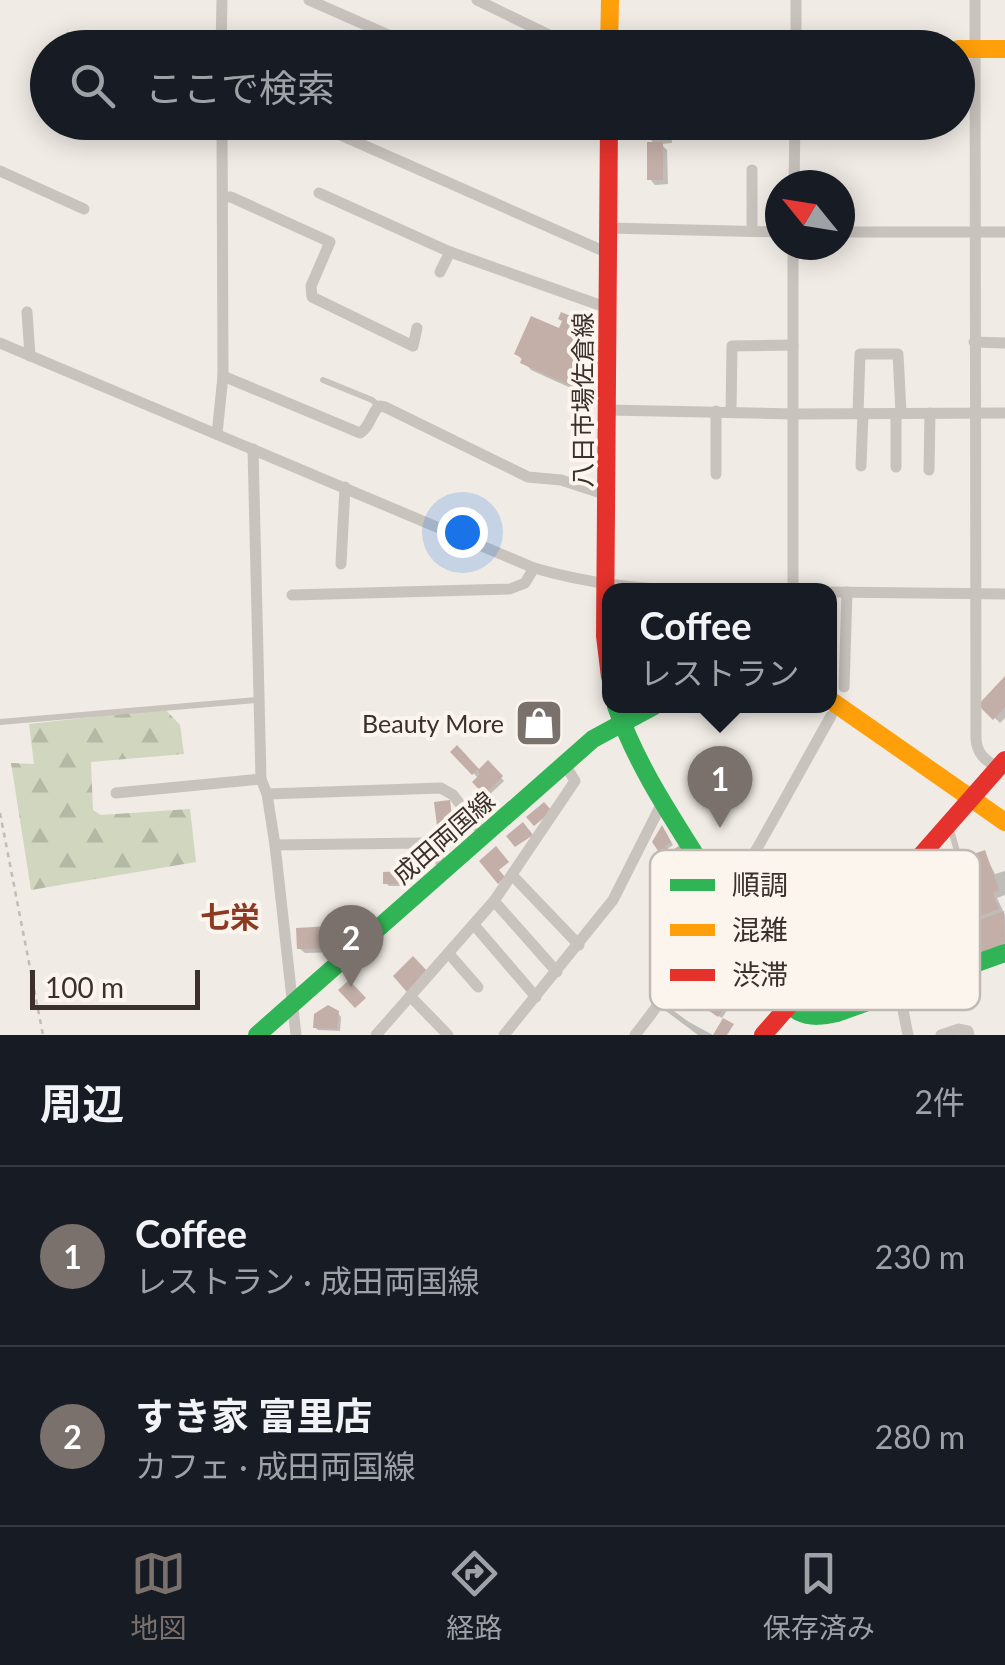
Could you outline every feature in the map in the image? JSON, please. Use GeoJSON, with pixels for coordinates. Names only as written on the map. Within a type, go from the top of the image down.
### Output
{"type":"FeatureCollection","features":[{"type":"Feature","properties":{"kind":"main road"},"geometry":{"type":"LineString","coordinates":[[610,0],[611,30]]}},
{"type":"Feature","properties":{"kind":"main road"},"geometry":{"type":"LineString","coordinates":[[975,49],[1005,49]]}},
{"type":"Feature","properties":{"kind":"main road","name":"八日市場佐倉線"},"geometry":{"type":"LineString","coordinates":[[606,581],[608,140]]}},
{"type":"Feature","properties":{"kind":"main road"},"geometry":{"type":"LineString","coordinates":[[837,702],[1005,822]]}},
{"type":"Feature","properties":{"kind":"main road"},"geometry":{"type":"LineString","coordinates":[[618,714],[662,803],[692,850]]}},
{"type":"Feature","properties":{"kind":"main road","name":"成田両国線"},"geometry":{"type":"LineString","coordinates":[[257,1035],[618,714]]}},
{"type":"Feature","properties":{"kind":"main road"},"geometry":{"type":"LineString","coordinates":[[927,850],[1001,764]]}},
{"type":"Feature","properties":{"kind":"main road"},"geometry":{"type":"LineString","coordinates":[[980,960],[1005,953]]}},
{"type":"Feature","properties":{"kind":"main road"},"geometry":{"type":"LineString","coordinates":[[763,1035],[785,1010]]}},
{"type":"Feature","properties":{"kind":"main road"},"geometry":{"type":"LineString","coordinates":[[799,1010],[810,1017],[839,1010]]}},
{"type":"Feature","properties":{"kind":"street"},"geometry":{"type":"LineString","coordinates":[[221,30],[222,0]]}},
{"type":"Feature","properties":{"kind":"street"},"geometry":{"type":"LineString","coordinates":[[309,0],[377,30]]}},
{"type":"Feature","properties":{"kind":"street"},"geometry":{"type":"LineString","coordinates":[[478,0],[539,30]]}},
{"type":"Feature","properties":{"kind":"street"},"geometry":{"type":"LineString","coordinates":[[796,0],[796,30]]}},
{"type":"Feature","properties":{"kind":"street"},"geometry":{"type":"LineString","coordinates":[[969,30],[975,0]]}},
{"type":"Feature","properties":{"kind":"street"},"geometry":{"type":"LineString","coordinates":[[217,434],[223,376],[222,140]]}},
{"type":"Feature","properties":{"kind":"street"},"geometry":{"type":"LineString","coordinates":[[352,140],[608,252]]}},
{"type":"Feature","properties":{"kind":"street"},"geometry":{"type":"LineString","coordinates":[[794,170],[795,140]]}},
{"type":"Feature","properties":{"kind":"street"},"geometry":{"type":"LineString","coordinates":[[970,140],[977,749],[1001,764]]}},
{"type":"Feature","properties":{"kind":"street"},"geometry":{"type":"LineString","coordinates":[[752,170],[752,231]]}},
{"type":"Feature","properties":{"kind":"street"},"geometry":{"type":"LineString","coordinates":[[0,171],[84,209]]}},
{"type":"Feature","properties":{"kind":"street"},"geometry":{"type":"LineString","coordinates":[[319,193],[450,252],[608,308]]}},
{"type":"Feature","properties":{"kind":"street"},"geometry":{"type":"LineString","coordinates":[[224,197],[330,242],[312,286],[312,297],[413,346],[417,328]]}},
{"type":"Feature","properties":{"kind":"street"},"geometry":{"type":"LineString","coordinates":[[608,228],[765,231]]}},
{"type":"Feature","properties":{"kind":"street"},"geometry":{"type":"LineString","coordinates":[[855,232],[1005,232]]}},
{"type":"Feature","properties":{"kind":"street"},"geometry":{"type":"LineString","coordinates":[[440,272],[450,252]]}},
{"type":"Feature","properties":{"kind":"street"},"geometry":{"type":"LineString","coordinates":[[793,260],[793,583]]}},
{"type":"Feature","properties":{"kind":"street"},"geometry":{"type":"LineString","coordinates":[[28,312],[30,356]]}},
{"type":"Feature","properties":{"kind":"street"},"geometry":{"type":"LineString","coordinates":[[974,342],[1005,343]]}},
{"type":"Feature","properties":{"kind":"street"},"geometry":{"type":"LineString","coordinates":[[0,343],[534,568],[588,581],[616,583]]}},
{"type":"Feature","properties":{"kind":"street"},"geometry":{"type":"LineString","coordinates":[[731,412],[732,346],[793,345]]}},
{"type":"Feature","properties":{"kind":"street"},"geometry":{"type":"LineString","coordinates":[[861,466],[860,354],[898,354],[896,467]]}},
{"type":"Feature","properties":{"kind":"street"},"geometry":{"type":"LineString","coordinates":[[223,376],[360,433],[379,406],[528,478],[561,480],[607,495]]}},
{"type":"Feature","properties":{"kind":"street"},"geometry":{"type":"LineString","coordinates":[[608,410],[1005,413]]}},
{"type":"Feature","properties":{"kind":"street"},"geometry":{"type":"LineString","coordinates":[[716,411],[716,474]]}},
{"type":"Feature","properties":{"kind":"street"},"geometry":{"type":"LineString","coordinates":[[929,470],[930,413]]}},
{"type":"Feature","properties":{"kind":"street"},"geometry":{"type":"LineString","coordinates":[[253,449],[260,779],[267,794],[275,845],[296,1035]]}},
{"type":"Feature","properties":{"kind":"street"},"geometry":{"type":"LineString","coordinates":[[341,564],[345,487]]}},
{"type":"Feature","properties":{"kind":"street"},"geometry":{"type":"LineString","coordinates":[[292,596],[510,588],[525,582],[534,568]]}},
{"type":"Feature","properties":{"kind":"street"},"geometry":{"type":"LineString","coordinates":[[837,592],[1005,594]]}},
{"type":"Feature","properties":{"kind":"street"},"geometry":{"type":"LineString","coordinates":[[837,683],[847,592]]}},
{"type":"Feature","properties":{"kind":"street"},"geometry":{"type":"LineString","coordinates":[[753,850],[828,713]]}},
{"type":"Feature","properties":{"kind":"street"},"geometry":{"type":"LineString","coordinates":[[376,1035],[494,902],[576,780],[564,763]]}},
{"type":"Feature","properties":{"kind":"street"},"geometry":{"type":"LineString","coordinates":[[116,794],[260,779]]}},
{"type":"Feature","properties":{"kind":"street"},"geometry":{"type":"LineString","coordinates":[[267,794],[441,788],[453,795],[484,835]]}},
{"type":"Feature","properties":{"kind":"street"},"geometry":{"type":"LineString","coordinates":[[504,1035],[613,900],[662,803]]}},
{"type":"Feature","properties":{"kind":"street"},"geometry":{"type":"LineString","coordinates":[[275,845],[421,843],[446,868]]}},
{"type":"Feature","properties":{"kind":"street"},"geometry":{"type":"LineString","coordinates":[[512,875],[579,945]]}},
{"type":"Feature","properties":{"kind":"street"},"geometry":{"type":"LineString","coordinates":[[494,902],[557,972]]}},
{"type":"Feature","properties":{"kind":"street"},"geometry":{"type":"LineString","coordinates":[[474,926],[536,998]]}},
{"type":"Feature","properties":{"kind":"street"},"geometry":{"type":"LineString","coordinates":[[450,955],[478,987]]}},
{"type":"Feature","properties":{"kind":"street"},"geometry":{"type":"LineString","coordinates":[[410,996],[448,1035]]}},
{"type":"Feature","properties":{"kind":"street"},"geometry":{"type":"LineString","coordinates":[[635,1035],[656,1010]]}},
{"type":"Feature","properties":{"kind":"street"},"geometry":{"type":"LineString","coordinates":[[907,1010],[908,1035]]}},
{"type":"Feature","properties":{"kind":"street"},"geometry":{"type":"LineString","coordinates":[[386,1024],[395,1035]]}},
{"type":"Feature","properties":{"kind":"street"},"geometry":{"type":"LineString","coordinates":[[941,1035],[958,1029],[968,1031],[969,1035]]}},
{"type":"Feature","properties":{"kind":"lane"},"geometry":{"type":"LineString","coordinates":[[323,380],[379,406]]}},
{"type":"Feature","properties":{"kind":"lane"},"geometry":{"type":"LineString","coordinates":[[0,722],[256,700]]}},
{"type":"Feature","properties":{"kind":"lane"},"geometry":{"type":"LineString","coordinates":[[949,824],[957,850]]}},
{"type":"Feature","properties":{"kind":"path"},"geometry":{"type":"LineString","coordinates":[[0,813],[43,1035]]}},
{"type":"Feature","properties":{"kind":"green space"},"geometry":{"type":"Polygon","coordinates":[[[165,709],[180,725],[184,754],[91,762],[93,810],[101,815],[190,809],[196,862],[31,890],[11,763],[34,764],[29,724],[165,709]]]}},
{"type":"Feature","properties":{"kind":"building"},"geometry":{"type":"Polygon","coordinates":[[[647,142],[663,142],[663,180],[647,180],[647,142]]]}},
{"type":"Feature","properties":{"kind":"building"},"geometry":{"type":"Polygon","coordinates":[[[561,312],[594,326],[587,341],[596,344],[576,388],[520,363],[522,358],[514,354],[531,316],[559,328],[561,312]]]}},
{"type":"Feature","properties":{"kind":"building"},"geometry":{"type":"Polygon","coordinates":[[[1005,676],[1005,707],[993,720],[978,705],[1005,676]]]}},
{"type":"Feature","properties":{"kind":"building"},"geometry":{"type":"Polygon","coordinates":[[[530,707],[545,723],[538,729],[523,714],[530,707]]]}},
{"type":"Feature","properties":{"kind":"building"},"geometry":{"type":"Polygon","coordinates":[[[457,745],[479,769],[488,760],[503,776],[484,795],[472,782],[480,774],[477,770],[472,775],[450,752],[457,745]]]}},
{"type":"Feature","properties":{"kind":"building"},"geometry":{"type":"Polygon","coordinates":[[[450,800],[454,832],[438,834],[434,802],[450,800]]]}},
{"type":"Feature","properties":{"kind":"building"},"geometry":{"type":"Polygon","coordinates":[[[544,802],[552,811],[534,826],[526,817],[544,802]]]}},
{"type":"Feature","properties":{"kind":"building"},"geometry":{"type":"Polygon","coordinates":[[[523,822],[533,835],[515,847],[506,836],[523,822]]]}},
{"type":"Feature","properties":{"kind":"building"},"geometry":{"type":"Polygon","coordinates":[[[662,825],[671,842],[665,846],[667,850],[658,850],[652,842],[662,825]]]}},
{"type":"Feature","properties":{"kind":"building"},"geometry":{"type":"Polygon","coordinates":[[[496,846],[509,862],[499,870],[505,877],[498,884],[479,861],[496,846]]]}},
{"type":"Feature","properties":{"kind":"building"},"geometry":{"type":"Polygon","coordinates":[[[985,850],[999,890],[993,893],[999,909],[980,916],[980,852],[985,850]]]}},
{"type":"Feature","properties":{"kind":"building"},"geometry":{"type":"Polygon","coordinates":[[[402,871],[399,884],[383,884],[383,872],[402,871]]]}},
{"type":"Feature","properties":{"kind":"building"},"geometry":{"type":"Polygon","coordinates":[[[1004,911],[1005,943],[980,952],[980,920],[1004,911]]]}},
{"type":"Feature","properties":{"kind":"building"},"geometry":{"type":"Polygon","coordinates":[[[348,925],[349,933],[333,948],[297,949],[296,928],[348,925]]]}},
{"type":"Feature","properties":{"kind":"building"},"geometry":{"type":"Polygon","coordinates":[[[413,956],[428,972],[407,992],[393,976],[413,956]]]}},
{"type":"Feature","properties":{"kind":"building"},"geometry":{"type":"Polygon","coordinates":[[[349,980],[366,998],[355,1008],[338,990],[349,980]]]}},
{"type":"Feature","properties":{"kind":"building"},"geometry":{"type":"Polygon","coordinates":[[[328,1005],[339,1011],[337,1029],[313,1028],[314,1014],[328,1005]]]}},
{"type":"Feature","properties":{"kind":"building"},"geometry":{"type":"Polygon","coordinates":[[[723,1018],[734,1024],[727,1035],[713,1035],[723,1018]]]}},
{"type":"Feature","properties":{"kind":"traffic: fast"},"geometry":{"type":"LineString","coordinates":[[619,713],[651,783],[692,850]]}},
{"type":"Feature","properties":{"kind":"traffic: fast"},"geometry":{"type":"LineString","coordinates":[[257,1035],[593,739],[641,713]]}},
{"type":"Feature","properties":{"kind":"traffic: fast"},"geometry":{"type":"LineString","coordinates":[[980,962],[1005,953]]}},
{"type":"Feature","properties":{"kind":"traffic: fast"},"geometry":{"type":"LineString","coordinates":[[796,1010],[818,1016],[845,1010]]}},
{"type":"Feature","properties":{"kind":"traffic: slow"},"geometry":{"type":"LineString","coordinates":[[609,30],[610,0]]}},
{"type":"Feature","properties":{"kind":"traffic: slow"},"geometry":{"type":"LineString","coordinates":[[975,49],[1005,49]]}},
{"type":"Feature","properties":{"kind":"traffic: slow"},"geometry":{"type":"LineString","coordinates":[[837,705],[1005,822]]}},
{"type":"Feature","properties":{"kind":"traffic: jam"},"geometry":{"type":"LineString","coordinates":[[605,583],[609,140]]}},
{"type":"Feature","properties":{"kind":"traffic: jam"},"geometry":{"type":"LineString","coordinates":[[926,850],[1005,760]]}},
{"type":"Feature","properties":{"kind":"traffic: jam"},"geometry":{"type":"LineString","coordinates":[[763,1035],[785,1010]]}},
{"type":"Feature","properties":{"kind":"place","name":"Beauty More"},"geometry":{"type":"Point","coordinates":[539,723]}},
{"type":"Feature","properties":{"kind":"place","name":"Coffee"},"geometry":{"type":"Point","coordinates":[720,828]}},
{"type":"Feature","properties":{"kind":"place","name":"すき家 富里店"},"geometry":{"type":"Point","coordinates":[351,987]}},
{"type":"Feature","properties":{"kind":"district","name":"七栄"},"geometry":{"type":"Point","coordinates":[230,916]}}]}
